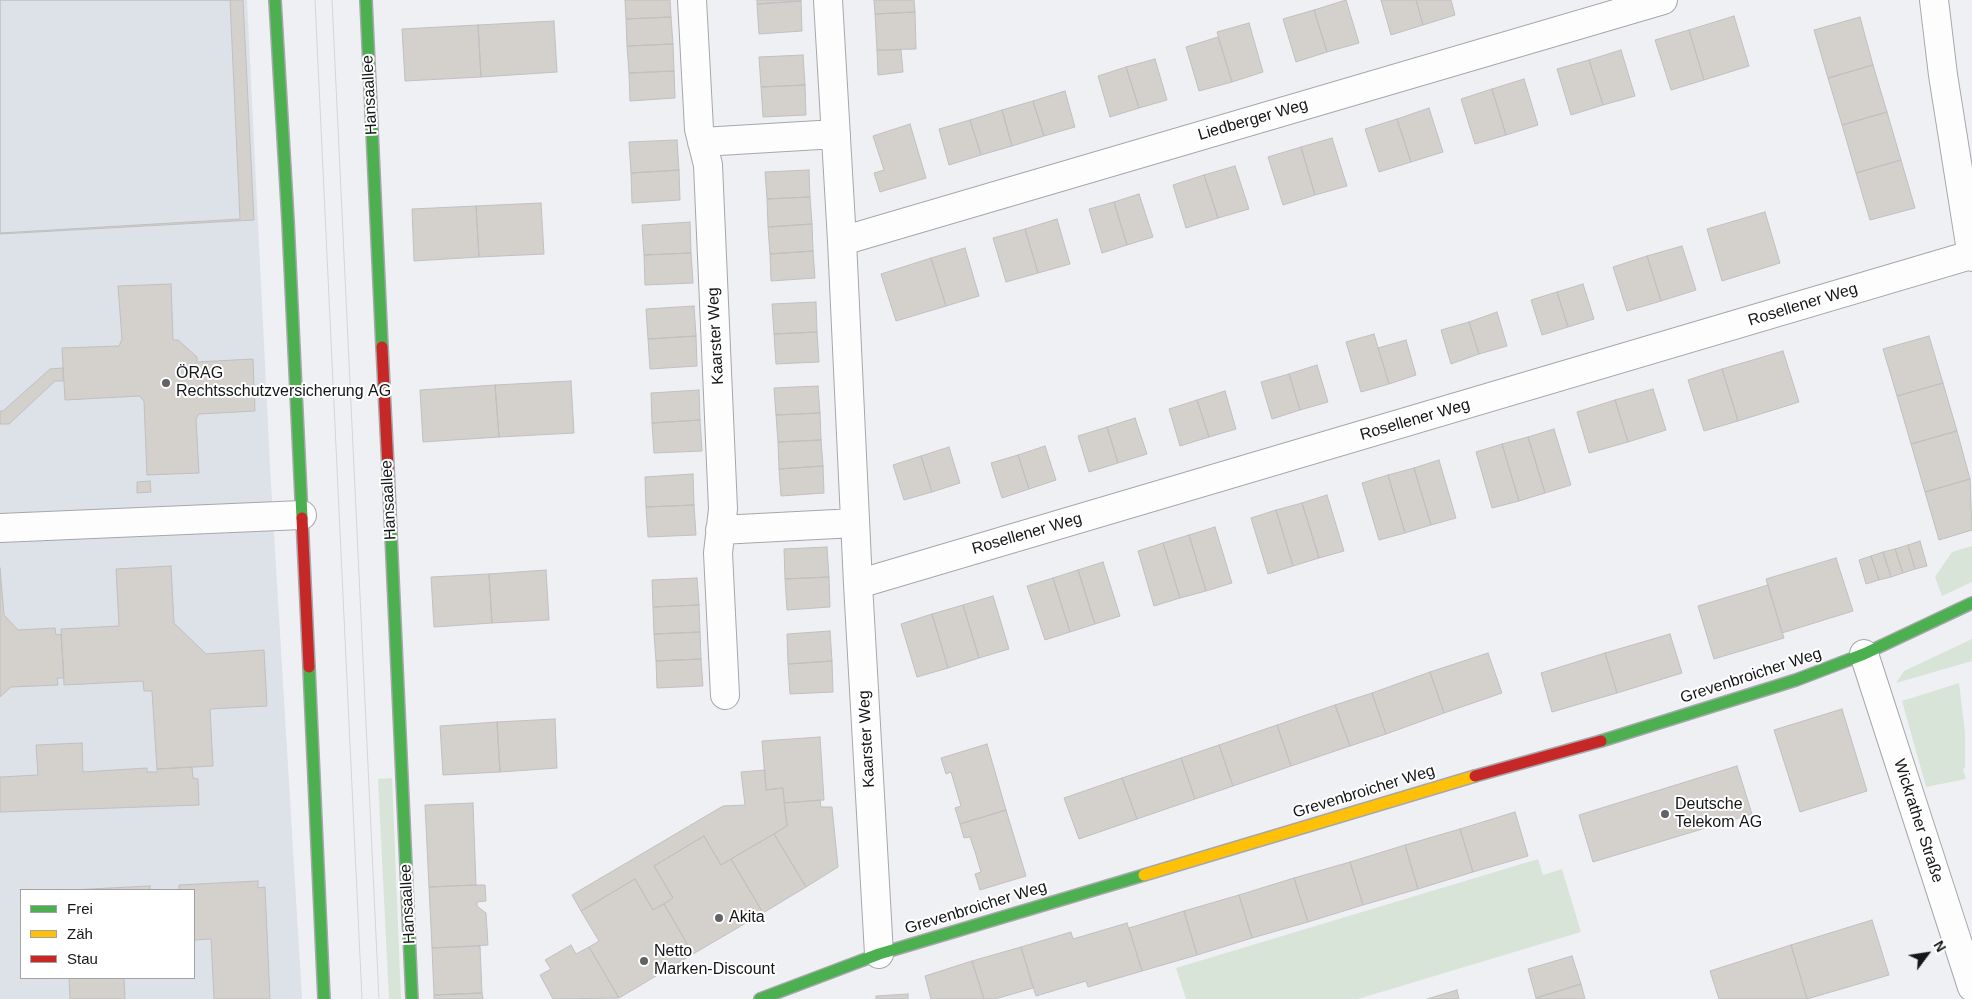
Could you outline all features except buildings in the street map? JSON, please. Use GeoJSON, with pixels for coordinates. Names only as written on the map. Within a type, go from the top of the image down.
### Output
{"type":"FeatureCollection","features":[{"type":"Feature","properties":{"kind":"street"},"geometry":{"type":"LineString","coordinates":[[275,0],[302,515],[324,999]]}},
{"type":"Feature","properties":{"kind":"street","name":"Hansaallee"},"geometry":{"type":"LineString","coordinates":[[366,0],[412,999]]}},
{"type":"Feature","properties":{"kind":"street","name":"Kaarster Weg"},"geometry":{"type":"LineString","coordinates":[[692,0],[699,130],[708,165],[723,509],[718,553],[725,695]]}},
{"type":"Feature","properties":{"kind":"street","name":"Kaarster Weg"},"geometry":{"type":"LineString","coordinates":[[828,0],[879,954]]}},
{"type":"Feature","properties":{"kind":"street","name":"Liedberger Weg"},"geometry":{"type":"LineString","coordinates":[[842,241],[1663,0]]}},
{"type":"Feature","properties":{"kind":"street"},"geometry":{"type":"LineString","coordinates":[[1934,0],[1944,84],[1972,256]]}},
{"type":"Feature","properties":{"kind":"street"},"geometry":{"type":"LineString","coordinates":[[702,142],[836,134]]}},
{"type":"Feature","properties":{"kind":"street","name":"Rosellener Weg"},"geometry":{"type":"LineString","coordinates":[[858,584],[1972,256]]}},
{"type":"Feature","properties":{"kind":"street"},"geometry":{"type":"LineString","coordinates":[[0,528],[302,515]]}},
{"type":"Feature","properties":{"kind":"street"},"geometry":{"type":"LineString","coordinates":[[720,530],[855,523]]}},
{"type":"Feature","properties":{"kind":"street","name":"Grevenbroicher Weg"},"geometry":{"type":"LineString","coordinates":[[760,999],[879,954],[1532,758],[1612,738],[1796,680],[1864,654],[1972,603]]}},
{"type":"Feature","properties":{"kind":"street","name":"Wickrather Straße"},"geometry":{"type":"LineString","coordinates":[[1864,654],[1972,987]]}},
{"type":"Feature","properties":{"kind":"shaded area"},"geometry":{"type":"Polygon","coordinates":[[[0,0],[247,0],[270,467],[302,999],[0,999],[0,0]]]}},
{"type":"Feature","properties":{"kind":"shaded area"},"geometry":{"type":"Polygon","coordinates":[[[1972,546],[1972,582],[1942,596],[1935,577],[1952,552],[1972,546]]]}},
{"type":"Feature","properties":{"kind":"shaded area"},"geometry":{"type":"Polygon","coordinates":[[[1972,639],[1972,661],[1896,683],[1904,671],[1972,639]]]}},
{"type":"Feature","properties":{"kind":"shaded area"},"geometry":{"type":"Polygon","coordinates":[[[1959,683],[1965,732],[1965,768],[1963,769],[1966,779],[1926,787],[1902,701],[1959,683]]]}},
{"type":"Feature","properties":{"kind":"shaded area"},"geometry":{"type":"Polygon","coordinates":[[[392,778],[401,999],[389,999],[378,779],[392,778]]]}},
{"type":"Feature","properties":{"kind":"shaded area"},"geometry":{"type":"Polygon","coordinates":[[[1538,859],[1543,875],[1562,869],[1581,932],[1358,999],[1186,999],[1176,968],[1538,859]]]}},
{"type":"Feature","properties":{"kind":"tram line"},"geometry":{"type":"LineString","coordinates":[[315,0],[362,999]]}},
{"type":"Feature","properties":{"kind":"tram line"},"geometry":{"type":"LineString","coordinates":[[332,0],[379,999]]}},
{"type":"Feature","properties":{"kind":"traffic: fast"},"geometry":{"type":"LineString","coordinates":[[275,0],[302,518]]}},
{"type":"Feature","properties":{"kind":"traffic: fast"},"geometry":{"type":"LineString","coordinates":[[366,0],[382,347]]}},
{"type":"Feature","properties":{"kind":"traffic: fast"},"geometry":{"type":"LineString","coordinates":[[388,468],[412,999]]}},
{"type":"Feature","properties":{"kind":"traffic: fast"},"geometry":{"type":"LineString","coordinates":[[1601,741],[1796,680],[1864,654],[1972,603]]}},
{"type":"Feature","properties":{"kind":"traffic: fast"},"geometry":{"type":"LineString","coordinates":[[309,667],[324,999]]}},
{"type":"Feature","properties":{"kind":"traffic: fast"},"geometry":{"type":"LineString","coordinates":[[760,999],[879,954],[1144,875]]}},
{"type":"Feature","properties":{"kind":"traffic: slow"},"geometry":{"type":"LineString","coordinates":[[1144,875],[1475,776]]}},
{"type":"Feature","properties":{"kind":"traffic: jam"},"geometry":{"type":"LineString","coordinates":[[382,347],[388,468]]}},
{"type":"Feature","properties":{"kind":"traffic: jam"},"geometry":{"type":"LineString","coordinates":[[302,518],[309,667]]}},
{"type":"Feature","properties":{"kind":"traffic: jam"},"geometry":{"type":"LineString","coordinates":[[1475,776],[1601,741]]}},
{"type":"Feature","properties":{"kind":"place","name":"ÖRAG Rechtsschutzversicherung AG"},"geometry":{"type":"Point","coordinates":[166,383]}},
{"type":"Feature","properties":{"kind":"place","name":"Deutsche Telekom AG"},"geometry":{"type":"Point","coordinates":[1665,814]}},
{"type":"Feature","properties":{"kind":"place","name":"Akita"},"geometry":{"type":"Point","coordinates":[719,918]}},
{"type":"Feature","properties":{"kind":"place","name":"Netto Marken-Discount"},"geometry":{"type":"Point","coordinates":[644,961]}}]}
